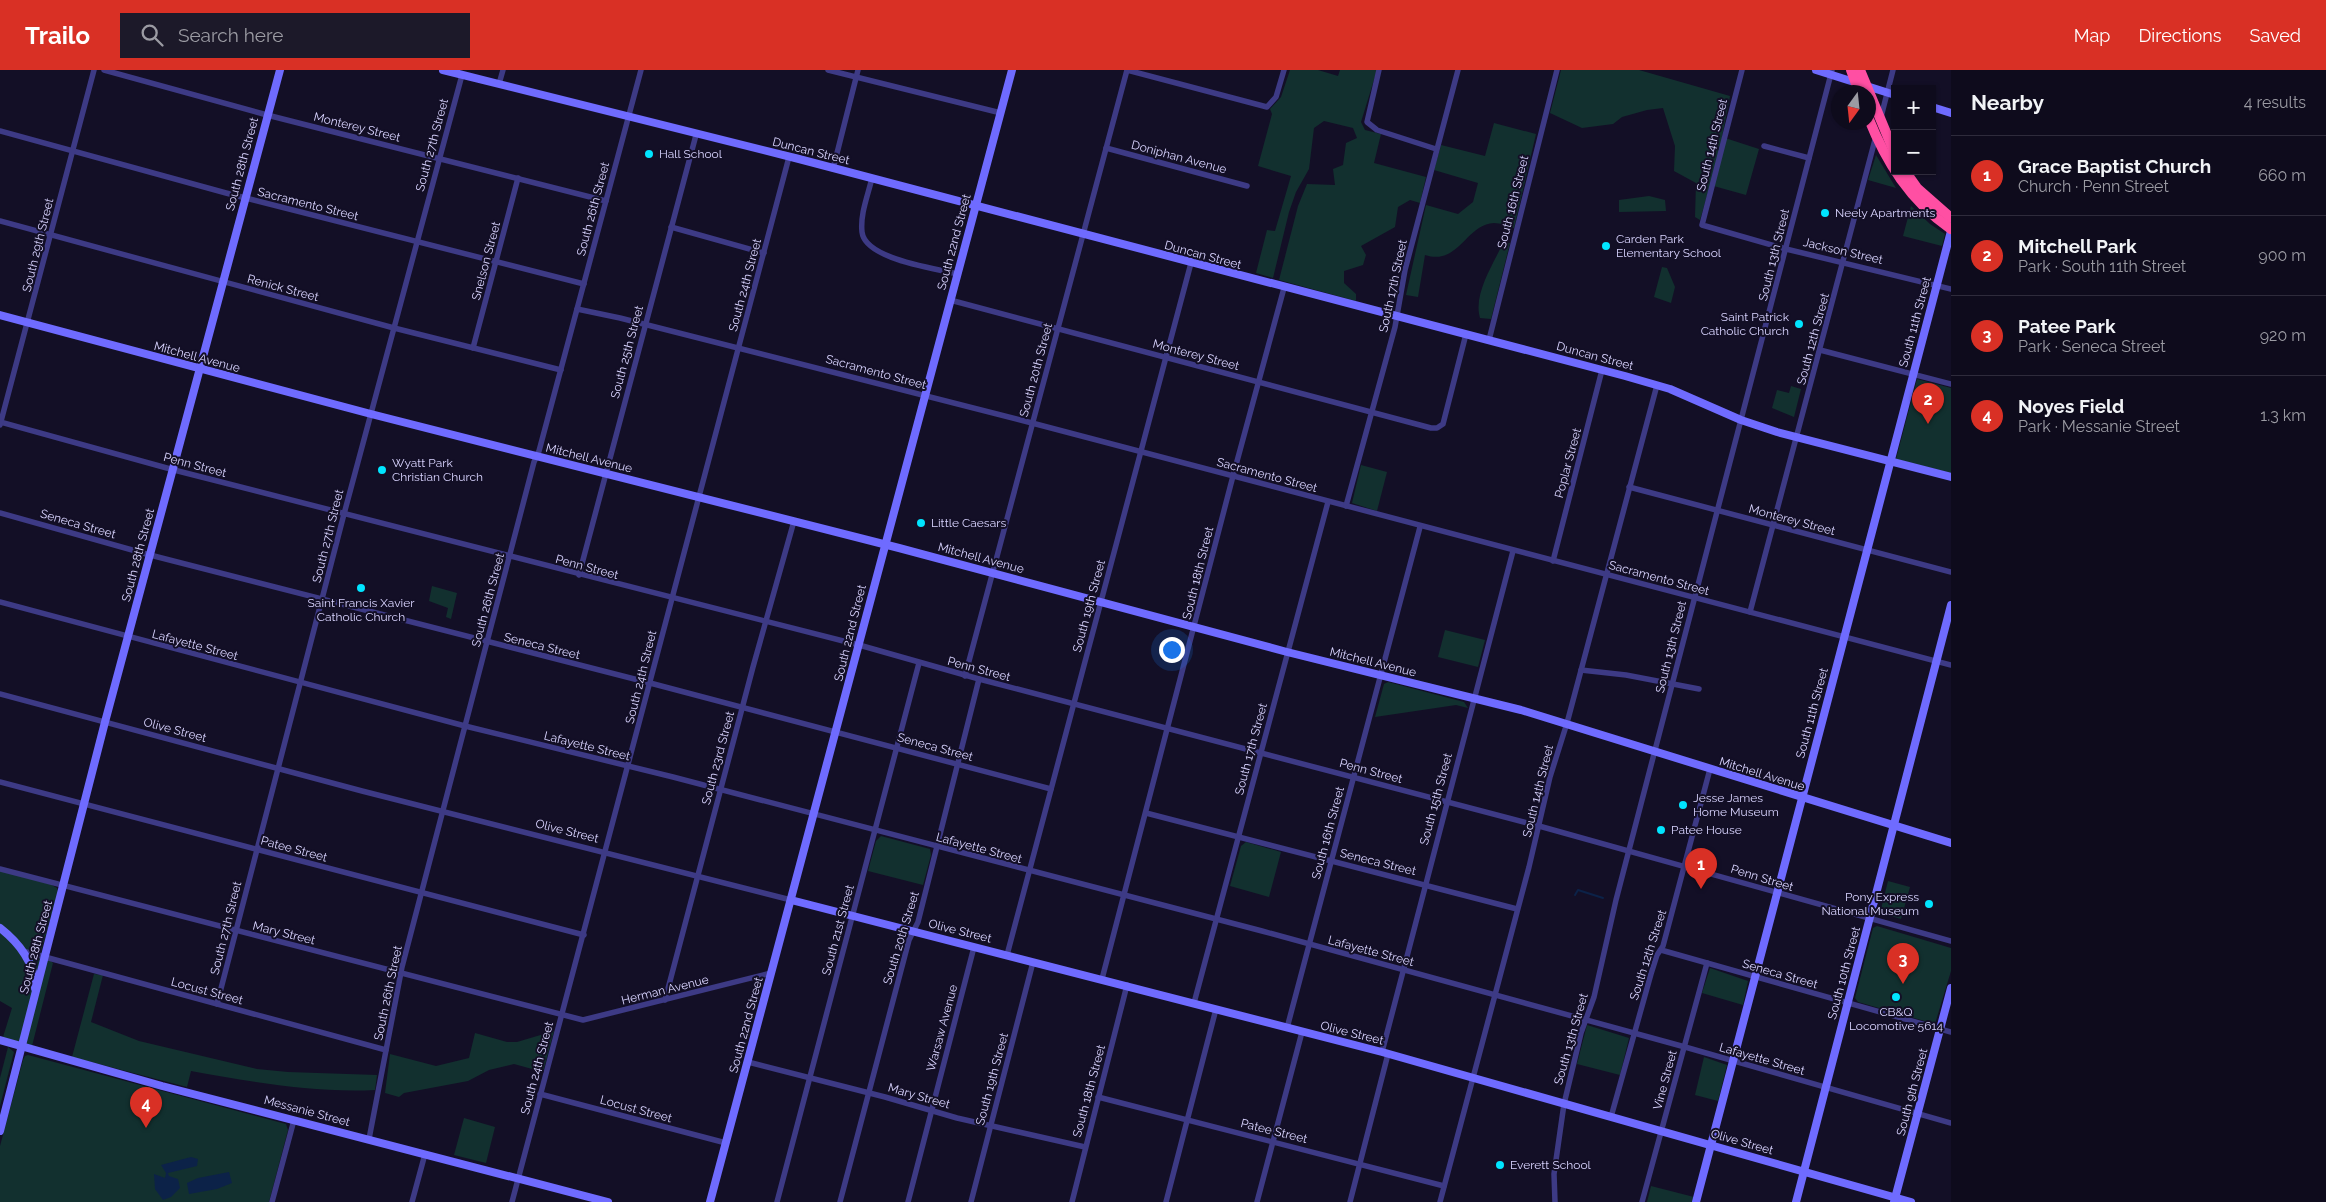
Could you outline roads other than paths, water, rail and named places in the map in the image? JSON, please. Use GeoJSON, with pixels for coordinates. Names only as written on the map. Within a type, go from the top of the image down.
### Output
{"type":"FeatureCollection","features":[{"type":"Feature","properties":{"kind":"highway"},"geometry":{"type":"LineString","coordinates":[[1851,70],[1856,85]]}},
{"type":"Feature","properties":{"kind":"highway"},"geometry":{"type":"LineString","coordinates":[[1860,70],[1891,144]]}},
{"type":"Feature","properties":{"kind":"highway"},"geometry":{"type":"LineString","coordinates":[[1874,130],[1886,158],[1898,177],[1927,210],[1951,230]]}},
{"type":"Feature","properties":{"kind":"highway"},"geometry":{"type":"LineString","coordinates":[[1908,175],[1917,188],[1951,218]]}},
{"type":"Feature","properties":{"kind":"street","name":"South 29th Street"},"geometry":{"type":"LineString","coordinates":[[0,423],[94,70]]}},
{"type":"Feature","properties":{"kind":"street","name":"Monterey Street"},"geometry":{"type":"LineString","coordinates":[[104,70],[267,115],[606,201]]}},
{"type":"Feature","properties":{"kind":"street","name":"South 28th Street"},"geometry":{"type":"LineString","coordinates":[[0,1131],[105,722],[174,470],[244,198],[280,70]]}},
{"type":"Feature","properties":{"kind":"street","name":"Duncan Street"},"geometry":{"type":"LineString","coordinates":[[444,70],[628,118],[872,178],[1284,288],[1602,370],[1657,385],[1741,420],[1951,478]]}},
{"type":"Feature","properties":{"kind":"street"},"geometry":{"type":"LineString","coordinates":[[499,84],[503,70]]}},
{"type":"Feature","properties":{"kind":"street","name":"South 26th Street"},"geometry":{"type":"LineString","coordinates":[[369,1139],[401,973],[420,894],[641,70]]}},
{"type":"Feature","properties":{"kind":"street"},"geometry":{"type":"LineString","coordinates":[[828,70],[1001,113]]}},
{"type":"Feature","properties":{"kind":"street"},"geometry":{"type":"LineString","coordinates":[[833,169],[858,70]]}},
{"type":"Feature","properties":{"kind":"street","name":"South 22nd Street"},"geometry":{"type":"LineString","coordinates":[[710,1202],[1012,70]]}},
{"type":"Feature","properties":{"kind":"street"},"geometry":{"type":"LineString","coordinates":[[1127,70],[1267,107],[1276,97],[1284,70]]}},
{"type":"Feature","properties":{"kind":"street","name":"South 20th Street"},"geometry":{"type":"LineString","coordinates":[[965,676],[991,572],[1127,70]]}},
{"type":"Feature","properties":{"kind":"street"},"geometry":{"type":"LineString","coordinates":[[1379,70],[1366,122],[1377,130],[1436,149]]}},
{"type":"Feature","properties":{"kind":"street","name":"South 17th Street"},"geometry":{"type":"LineString","coordinates":[[1346,506],[1397,316],[1405,270],[1458,70]]}},
{"type":"Feature","properties":{"kind":"street","name":"South 16th Street"},"geometry":{"type":"LineString","coordinates":[[1489,340],[1557,70]]}},
{"type":"Feature","properties":{"kind":"street","name":"South 14th Street"},"geometry":{"type":"LineString","coordinates":[[1702,225],[1742,70]]}},
{"type":"Feature","properties":{"kind":"street"},"geometry":{"type":"LineString","coordinates":[[1816,70],[1831,72],[1891,94]]}},
{"type":"Feature","properties":{"kind":"street","name":"South 12th Street"},"geometry":{"type":"LineString","coordinates":[[1892,85],[1893,70]]}},
{"type":"Feature","properties":{"kind":"street","name":"South 13th Street"},"geometry":{"type":"LineString","coordinates":[[1555,1202],[1554,1174],[1564,1104],[1594,997],[1606,940],[1831,72]]}},
{"type":"Feature","properties":{"kind":"street","name":"South 27th Street"},"geometry":{"type":"LineString","coordinates":[[217,1004],[344,514],[462,75]]}},
{"type":"Feature","properties":{"kind":"street","name":"South 12th Street"},"geometry":{"type":"LineString","coordinates":[[1750,612],[1843,262],[1891,94]]}},
{"type":"Feature","properties":{"kind":"street"},"geometry":{"type":"LineString","coordinates":[[1936,108],[1951,113]]}},
{"type":"Feature","properties":{"kind":"street","name":"Sacramento Street"},"geometry":{"type":"LineString","coordinates":[[0,131],[244,198],[584,284]]}},
{"type":"Feature","properties":{"kind":"street","name":"South 25th Street"},"geometry":{"type":"LineString","coordinates":[[579,575],[696,135]]}},
{"type":"Feature","properties":{"kind":"street"},"geometry":{"type":"LineString","coordinates":[[1764,146],[1809,158]]}},
{"type":"Feature","properties":{"kind":"street","name":"Doniphan Avenue"},"geometry":{"type":"LineString","coordinates":[[1106,148],[1247,186]]}},
{"type":"Feature","properties":{"kind":"street","name":"South 24th Street"},"geometry":{"type":"LineString","coordinates":[[512,1202],[789,157]]}},
{"type":"Feature","properties":{"kind":"street","name":"Snelson Street"},"geometry":{"type":"LineString","coordinates":[[474,348],[518,178]]}},
{"type":"Feature","properties":{"kind":"street"},"geometry":{"type":"LineString","coordinates":[[872,178],[863,213],[862,231],[864,239],[870,247],[882,255],[957,274]]}},
{"type":"Feature","properties":{"kind":"street","name":"Renick Street"},"geometry":{"type":"LineString","coordinates":[[0,221],[394,328],[561,370]]}},
{"type":"Feature","properties":{"kind":"street","name":"Jackson Street"},"geometry":{"type":"LineString","coordinates":[[1702,225],[1786,249],[1951,289]]}},
{"type":"Feature","properties":{"kind":"street"},"geometry":{"type":"LineString","coordinates":[[671,227],[764,253]]}},
{"type":"Feature","properties":{"kind":"street","name":"South 11th Street"},"geometry":{"type":"LineString","coordinates":[[1696,1202],[1951,230]]}},
{"type":"Feature","properties":{"kind":"street","name":"South 19th Street"},"geometry":{"type":"LineString","coordinates":[[1007,955],[1191,263]]}},
{"type":"Feature","properties":{"kind":"street","name":"South 18th Street"},"geometry":{"type":"LineString","coordinates":[[1102,979],[1284,288]]}},
{"type":"Feature","properties":{"kind":"street","name":"Monterey Street"},"geometry":{"type":"LineString","coordinates":[[950,300],[1370,412],[1437,428],[1443,424],[1466,334]]}},
{"type":"Feature","properties":{"kind":"street","name":"Sacramento Street"},"geometry":{"type":"LineString","coordinates":[[577,309],[645,324],[924,395],[1951,665]]}},
{"type":"Feature","properties":{"kind":"street","name":"Mitchell Avenue"},"geometry":{"type":"LineString","coordinates":[[0,315],[200,370],[885,544],[1195,628],[1567,723],[1951,843]]}},
{"type":"Feature","properties":{"kind":"street"},"geometry":{"type":"LineString","coordinates":[[1820,350],[1951,384]]}},
{"type":"Feature","properties":{"kind":"street","name":"Poplar Street"},"geometry":{"type":"LineString","coordinates":[[1553,561],[1602,370]]}},
{"type":"Feature","properties":{"kind":"street","name":"South 14th Street"},"geometry":{"type":"LineString","coordinates":[[1440,1202],[1539,826],[1550,777],[1567,723],[1628,487],[1657,385]]}},
{"type":"Feature","properties":{"kind":"street","name":"Penn Street"},"geometry":{"type":"LineString","coordinates":[[0,423],[671,599],[859,645],[965,676],[1353,776],[1630,850],[1777,894],[1951,941]]}},
{"type":"Feature","properties":{"kind":"street","name":"Monterey Street"},"geometry":{"type":"LineString","coordinates":[[1628,487],[1951,572]]}},
{"type":"Feature","properties":{"kind":"street","name":"South 17th Street"},"geometry":{"type":"LineString","coordinates":[[1194,1002],[1328,502]]}},
{"type":"Feature","properties":{"kind":"street","name":"Seneca Street"},"geometry":{"type":"LineString","coordinates":[[0,513],[150,555],[650,683],[1051,789]]}},
{"type":"Feature","properties":{"kind":"street","name":"South 23rd Street"},"geometry":{"type":"LineString","coordinates":[[665,1000],[742,707],[794,522]]}},
{"type":"Feature","properties":{"kind":"street","name":"South 16th Street"},"geometry":{"type":"LineString","coordinates":[[1287,1028],[1420,526]]}},
{"type":"Feature","properties":{"kind":"street","name":"South 15th Street"},"geometry":{"type":"LineString","coordinates":[[1350,1202],[1385,1053],[1402,969],[1513,551]]}},
{"type":"Feature","properties":{"kind":"street","name":"Lafayette Street"},"geometry":{"type":"LineString","coordinates":[[0,602],[465,726],[628,766],[1217,919],[1495,994],[1951,1123]]}},
{"type":"Feature","properties":{"kind":"street","name":"South 10th Street"},"geometry":{"type":"LineString","coordinates":[[1796,1202],[1951,606]]}},
{"type":"Feature","properties":{"kind":"street","name":"South 21st Street"},"geometry":{"type":"LineString","coordinates":[[777,1202],[919,663]]}},
{"type":"Feature","properties":{"kind":"street"},"geometry":{"type":"LineString","coordinates":[[1581,670],[1626,675],[1699,689]]}},
{"type":"Feature","properties":{"kind":"street","name":"South 20th Street"},"geometry":{"type":"LineString","coordinates":[[840,1202],[909,940],[918,922],[979,679]]}},
{"type":"Feature","properties":{"kind":"street","name":"Olive Street"},"geometry":{"type":"LineString","coordinates":[[0,694],[442,811],[1194,1002],[1711,1144],[1895,1200],[1911,1202]]}},
{"type":"Feature","properties":{"kind":"street","name":"South 12th Street"},"geometry":{"type":"LineString","coordinates":[[1611,1117],[1651,974],[1661,950],[1685,866],[1710,769]]}},
{"type":"Feature","properties":{"kind":"street","name":"Patee Street"},"geometry":{"type":"LineString","coordinates":[[0,782],[84,806],[584,935]]}},
{"type":"Feature","properties":{"kind":"street","name":"Seneca Street"},"geometry":{"type":"LineString","coordinates":[[1146,813],[1517,909]]}},
{"type":"Feature","properties":{"kind":"street","name":"Mary Street"},"geometry":{"type":"LineString","coordinates":[[0,869],[562,1016]]}},
{"type":"Feature","properties":{"kind":"street"},"geometry":{"type":"LineString","coordinates":[[0,928],[10,936],[23,952],[36,983],[35,995]]}},
{"type":"Feature","properties":{"kind":"street","name":"Warsaw Avenue"},"geometry":{"type":"LineString","coordinates":[[908,1202],[974,947]]}},
{"type":"Feature","properties":{"kind":"street","name":"Seneca Street"},"geometry":{"type":"LineString","coordinates":[[1661,950],[1951,1032]]}},
{"type":"Feature","properties":{"kind":"street","name":"Locust Street"},"geometry":{"type":"LineString","coordinates":[[23,952],[386,1050]]}},
{"type":"Feature","properties":{"kind":"street","name":"South 19th Street"},"geometry":{"type":"LineString","coordinates":[[971,1202],[1033,962]]}},
{"type":"Feature","properties":{"kind":"street","name":"Vine Street"},"geometry":{"type":"LineString","coordinates":[[1642,1202],[1707,963]]}},
{"type":"Feature","properties":{"kind":"street","name":"Herman Avenue"},"geometry":{"type":"LineString","coordinates":[[562,1016],[588,1020],[771,973]]}},
{"type":"Feature","properties":{"kind":"street","name":"South 18th Street"},"geometry":{"type":"LineString","coordinates":[[1072,1202],[1127,986]]}},
{"type":"Feature","properties":{"kind":"street","name":"South 9th Street"},"geometry":{"type":"LineString","coordinates":[[1895,1200],[1951,988]]}},
{"type":"Feature","properties":{"kind":"street"},"geometry":{"type":"LineString","coordinates":[[1166,1202],[1216,1009]]}},
{"type":"Feature","properties":{"kind":"street"},"geometry":{"type":"LineString","coordinates":[[1258,1202],[1302,1032]]}},
{"type":"Feature","properties":{"kind":"street","name":"Messanie Street"},"geometry":{"type":"LineString","coordinates":[[0,1040],[294,1120],[608,1202]]}},
{"type":"Feature","properties":{"kind":"street","name":"Mary Street"},"geometry":{"type":"LineString","coordinates":[[748,1062],[990,1126],[1085,1148]]}},
{"type":"Feature","properties":{"kind":"street","name":"Locust Street"},"geometry":{"type":"LineString","coordinates":[[540,1094],[726,1143]]}},
{"type":"Feature","properties":{"kind":"street","name":"Patee Street"},"geometry":{"type":"LineString","coordinates":[[1098,1097],[1444,1186]]}},
{"type":"Feature","properties":{"kind":"street"},"geometry":{"type":"LineString","coordinates":[[272,1202],[294,1120]]}},
{"type":"Feature","properties":{"kind":"street"},"geometry":{"type":"LineString","coordinates":[[412,1202],[425,1154]]}},
{"type":"Feature","properties":{"kind":"water"},"geometry":{"type":"Polygon","coordinates":[[[191,1157],[198,1159],[197,1166],[168,1173],[169,1176],[178,1179],[180,1188],[171,1197],[163,1200],[155,1189],[154,1174],[165,1178],[166,1173],[161,1165],[191,1157]]]}},
{"type":"Feature","properties":{"kind":"water"},"geometry":{"type":"Polygon","coordinates":[[[229,1172],[232,1183],[217,1189],[189,1194],[187,1183],[198,1178],[229,1172]]]}},
{"type":"Feature","properties":{"kind":"waterway"},"geometry":{"type":"LineString","coordinates":[[1575,895],[1578,890],[1603,898]]}},
{"type":"Feature","properties":{"kind":"place","name":"Hall School"},"geometry":{"type":"Point","coordinates":[649,154]}},
{"type":"Feature","properties":{"kind":"place","name":"Neely Apartments"},"geometry":{"type":"Point","coordinates":[1825,213]}},
{"type":"Feature","properties":{"kind":"place","name":"Carden Park Elementary School"},"geometry":{"type":"Point","coordinates":[1606,246]}},
{"type":"Feature","properties":{"kind":"place","name":"Saint Patrick Catholic Church"},"geometry":{"type":"Point","coordinates":[1799,324]}},
{"type":"Feature","properties":{"kind":"place","name":"Mitchell Park"},"geometry":{"type":"Point","coordinates":[1928,424]}},
{"type":"Feature","properties":{"kind":"place","name":"Wyatt Park Christian Church"},"geometry":{"type":"Point","coordinates":[382,470]}},
{"type":"Feature","properties":{"kind":"place","name":"Little Caesars"},"geometry":{"type":"Point","coordinates":[921,523]}},
{"type":"Feature","properties":{"kind":"place","name":"Saint Francis Xavier Catholic Church"},"geometry":{"type":"Point","coordinates":[361,588]}},
{"type":"Feature","properties":{"kind":"place","name":"Jesse James Home Museum"},"geometry":{"type":"Point","coordinates":[1683,805]}},
{"type":"Feature","properties":{"kind":"place","name":"Patee House"},"geometry":{"type":"Point","coordinates":[1661,830]}},
{"type":"Feature","properties":{"kind":"place","name":"Grace Baptist Church"},"geometry":{"type":"Point","coordinates":[1701,889]}},
{"type":"Feature","properties":{"kind":"place","name":"Pony Express National Museum"},"geometry":{"type":"Point","coordinates":[1929,904]}},
{"type":"Feature","properties":{"kind":"place","name":"Patee Park"},"geometry":{"type":"Point","coordinates":[1903,984]}},
{"type":"Feature","properties":{"kind":"place","name":"CB&Q Locomotive 5614"},"geometry":{"type":"Point","coordinates":[1896,997]}},
{"type":"Feature","properties":{"kind":"place","name":"Noyes Field"},"geometry":{"type":"Point","coordinates":[146,1128]}},
{"type":"Feature","properties":{"kind":"place","name":"Everett School"},"geometry":{"type":"Point","coordinates":[1500,1165]}}]}
